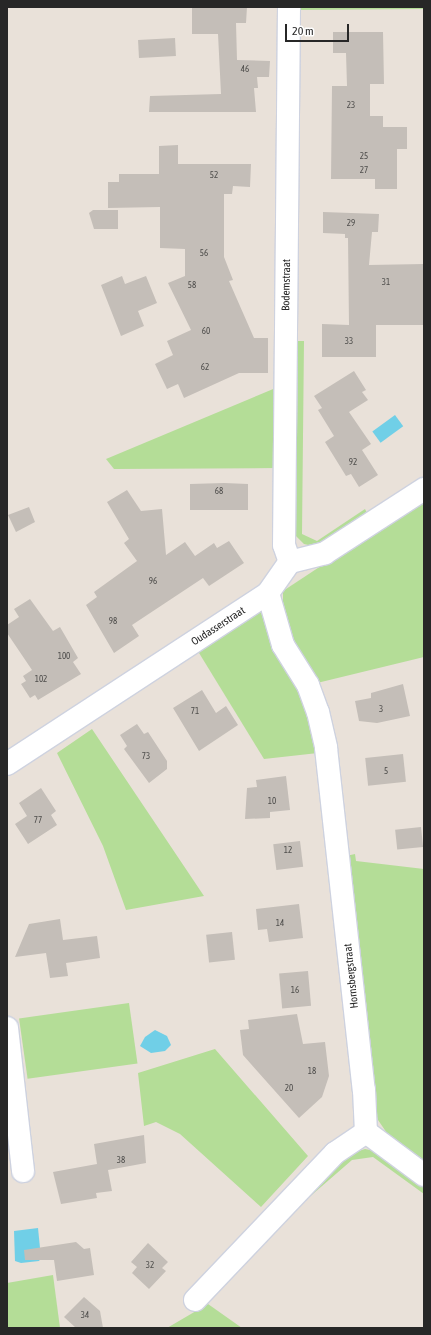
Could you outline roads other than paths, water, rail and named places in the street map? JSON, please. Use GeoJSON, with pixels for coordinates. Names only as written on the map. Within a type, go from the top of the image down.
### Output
{"type":"FeatureCollection","features":[{"type":"Feature","properties":{"kind":"street","name":"Bodemstraat"},"geometry":{"type":"LineString","coordinates":[[289,7],[284,545],[290,562]]}},
{"type":"Feature","properties":{"kind":"street"},"geometry":{"type":"LineString","coordinates":[[290,562],[325,553],[424,489]]}},
{"type":"Feature","properties":{"kind":"street","name":"Oudasserstraat"},"geometry":{"type":"LineString","coordinates":[[7,764],[268,593],[290,562]]}},
{"type":"Feature","properties":{"kind":"street","name":"Hornsbergstraat"},"geometry":{"type":"LineString","coordinates":[[268,593],[283,645],[308,685],[318,712],[326,748],[364,1090],[366,1132]]}},
{"type":"Feature","properties":{"kind":"street"},"geometry":{"type":"LineString","coordinates":[[7,1028],[23,1171]]}},
{"type":"Feature","properties":{"kind":"street"},"geometry":{"type":"LineString","coordinates":[[195,1300],[335,1153],[366,1132],[424,1175]]}},
{"type":"Feature","properties":{"kind":"water"},"geometry":{"type":"Polygon","coordinates":[[[395,415],[403,426],[381,443],[372,431],[395,415]]]}},
{"type":"Feature","properties":{"kind":"water"},"geometry":{"type":"Polygon","coordinates":[[[155,1030],[167,1036],[171,1045],[165,1051],[151,1053],[140,1046],[145,1037],[155,1030]]]}},
{"type":"Feature","properties":{"kind":"water"},"geometry":{"type":"Polygon","coordinates":[[[38,1228],[41,1258],[39,1261],[21,1263],[15,1261],[14,1231],[38,1228]]]}}]}
